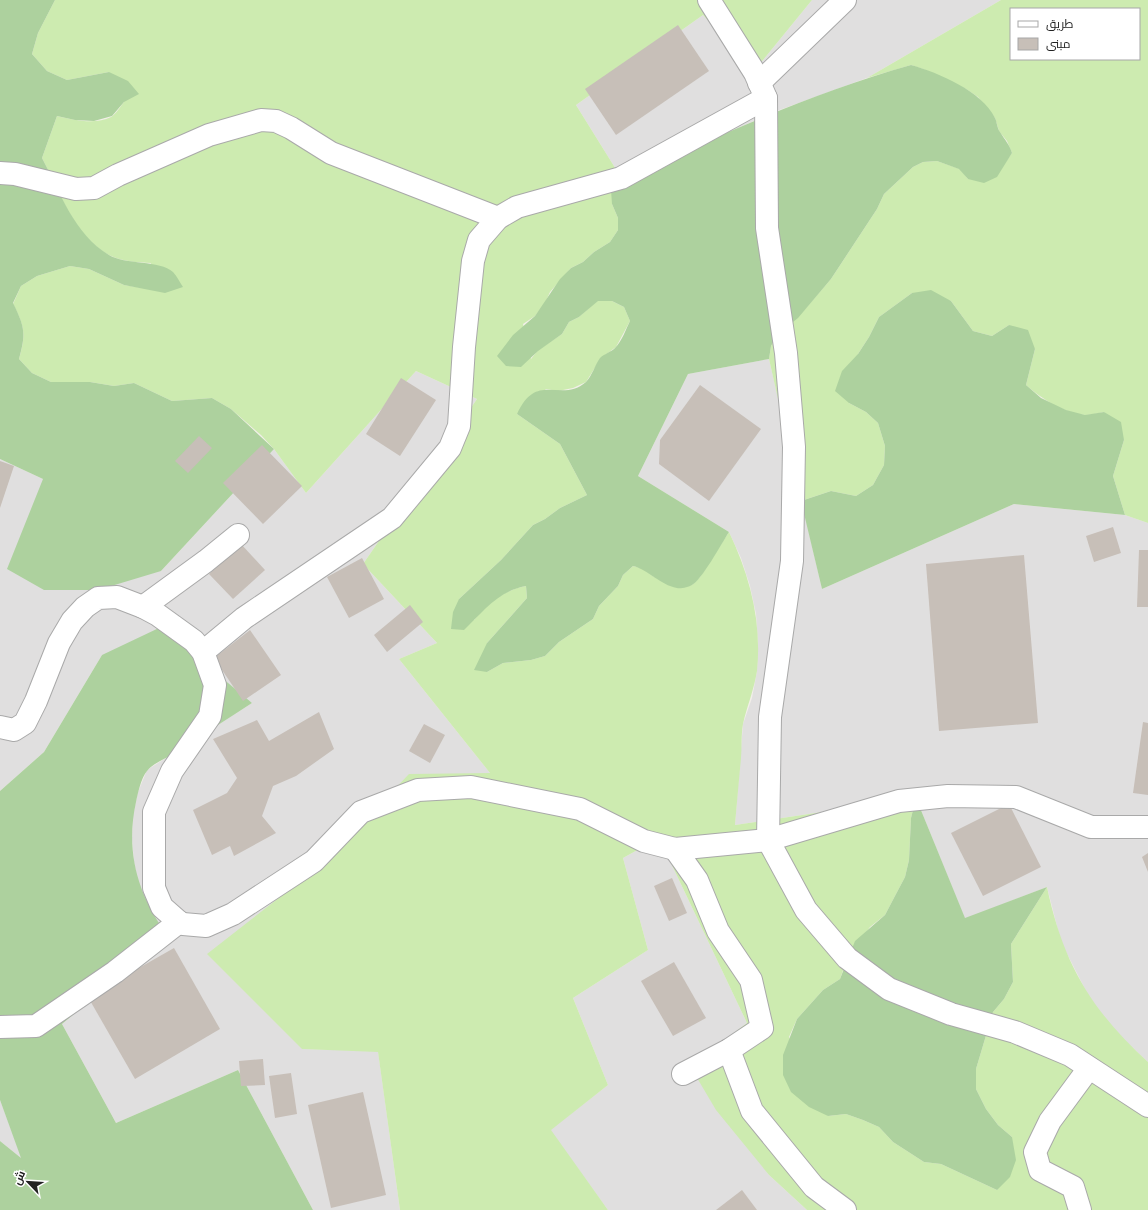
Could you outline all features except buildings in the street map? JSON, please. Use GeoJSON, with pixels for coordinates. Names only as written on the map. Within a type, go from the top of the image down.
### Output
{"type":"FeatureCollection","features":[{"type":"Feature","properties":{"kind":"street"},"geometry":{"type":"LineString","coordinates":[[709,0],[755,73],[762,91],[767,228],[786,353],[794,447],[792,561],[770,717],[768,840],[806,910],[847,958],[889,989],[951,1014],[1016,1032],[1070,1055],[1148,1106]]}},
{"type":"Feature","properties":{"kind":"street"},"geometry":{"type":"LineString","coordinates":[[203,652],[244,618],[392,518],[450,448],[459,426],[464,347],[473,261],[479,240],[498,218],[517,207],[621,178],[762,91],[845,0]]}},
{"type":"Feature","properties":{"kind":"street"},"geometry":{"type":"LineString","coordinates":[[0,173],[15,174],[76,190],[94,188],[118,174],[209,135],[261,120],[276,121],[291,128],[330,153],[498,218]]}},
{"type":"Feature","properties":{"kind":"street"},"geometry":{"type":"LineString","coordinates":[[143,607],[206,561],[238,535]]}},
{"type":"Feature","properties":{"kind":"street"},"geometry":{"type":"LineString","coordinates":[[0,727],[14,730],[25,722],[36,701],[59,643],[72,621],[86,606],[98,598],[117,597],[143,607],[164,619],[194,642],[203,652],[215,684],[210,716],[172,771],[154,812],[154,888],[162,907],[183,924],[206,926],[233,914],[314,861],[362,812],[418,790],[471,787],[580,809],[644,840],[675,849],[768,840],[899,801],[948,796],[1016,797],[1091,827],[1148,827]]}},
{"type":"Feature","properties":{"kind":"street"},"geometry":{"type":"LineString","coordinates":[[675,849],[697,880],[718,931],[751,980],[762,1028],[729,1050],[683,1074]]}},
{"type":"Feature","properties":{"kind":"street"},"geometry":{"type":"LineString","coordinates":[[0,1027],[36,1026],[115,972],[179,922]]}},
{"type":"Feature","properties":{"kind":"street"},"geometry":{"type":"LineString","coordinates":[[729,1050],[752,1111],[814,1187],[845,1210]]}},
{"type":"Feature","properties":{"kind":"street"},"geometry":{"type":"LineString","coordinates":[[1080,1210],[1073,1187],[1040,1170],[1035,1152],[1050,1122],[1089,1068]]}},
{"type":"Feature","properties":{"kind":"shaded area"},"geometry":{"type":"Polygon","coordinates":[[[812,0],[1001,0],[867,78],[774,112],[622,179],[576,105],[703,15],[754,71],[812,0]]]}},
{"type":"Feature","properties":{"kind":"shaded area"},"geometry":{"type":"Polygon","coordinates":[[[769,359],[822,589],[1014,504],[1125,515],[1148,523],[1148,1062],[1124,1040],[1104,1018],[1087,993],[1061,942],[1047,887],[965,919],[916,798],[735,825],[743,724],[752,698],[757,671],[758,643],[756,614],[750,586],[741,558],[729,532],[638,476],[688,374],[769,359]]]}},
{"type":"Feature","properties":{"kind":"shaded area"},"geometry":{"type":"Polygon","coordinates":[[[416,371],[477,399],[363,564],[437,643],[399,659],[490,773],[302,1049],[378,1051],[400,1210],[313,1210],[238,1070],[116,1123],[62,1024],[168,936],[156,920],[146,902],[138,882],[134,862],[132,838],[133,815],[138,792],[147,770],[252,703],[102,655],[44,752],[0,791],[0,459],[43,479],[161,571],[274,449],[306,493],[416,371]]]}},
{"type":"Feature","properties":{"kind":"shaded area"},"geometry":{"type":"Polygon","coordinates":[[[659,838],[747,1023],[690,1066],[769,1175],[807,1210],[608,1210],[550,1130],[608,1085],[573,998],[648,950],[623,858],[659,838]]]}},
{"type":"Feature","properties":{"kind":"shaded area"},"geometry":{"type":"Polygon","coordinates":[[[0,1100],[22,1159],[0,1141],[0,1100]]]}},
{"type":"Feature","properties":{"kind":"green space"},"geometry":{"type":"Polygon","coordinates":[[[0,0],[55,0],[38,33],[32,54],[47,71],[67,80],[109,72],[128,81],[139,94],[124,102],[112,116],[94,121],[75,120],[57,116],[42,158],[69,211],[86,236],[109,255],[116,258],[167,268],[173,272],[183,287],[165,293],[124,285],[89,269],[70,266],[37,276],[21,286],[13,303],[20,318],[23,331],[23,343],[19,359],[32,373],[51,382],[90,382],[114,386],[134,383],[172,401],[212,398],[231,409],[274,449],[161,571],[98,590],[44,590],[7,569],[43,479],[0,459],[0,0]]]}},
{"type":"Feature","properties":{"kind":"green space"},"geometry":{"type":"Polygon","coordinates":[[[55,0],[812,0],[754,71],[703,15],[576,105],[622,179],[612,204],[618,218],[618,230],[610,242],[594,252],[583,262],[571,268],[550,292],[545,303],[535,316],[523,324],[531,359],[538,350],[562,334],[569,322],[579,317],[598,300],[612,301],[624,307],[630,321],[616,347],[601,358],[586,382],[573,388],[558,391],[546,389],[517,414],[560,444],[587,495],[560,508],[545,519],[533,525],[501,560],[459,599],[474,620],[497,598],[518,588],[526,586],[527,598],[487,643],[487,672],[503,663],[531,660],[545,656],[559,642],[593,619],[599,606],[618,586],[623,575],[633,566],[644,569],[654,577],[692,585],[700,577],[729,532],[743,565],[748,582],[753,600],[758,635],[756,678],[742,728],[735,825],[916,798],[911,818],[909,860],[905,877],[885,915],[870,927],[847,959],[840,979],[823,990],[797,1019],[789,1037],[828,1116],[846,1114],[879,1127],[893,1142],[924,1162],[941,1164],[997,1190],[1012,1137],[998,1125],[986,1109],[976,1089],[976,1069],[993,1012],[1004,999],[1013,982],[1011,944],[1047,887],[1062,939],[1082,984],[1110,1023],[1148,1062],[1148,1210],[807,1210],[769,1175],[716,1110],[690,1066],[747,1023],[659,838],[623,858],[648,950],[573,998],[608,1085],[551,1130],[608,1210],[400,1210],[378,1052],[302,1049],[207,954],[325,862],[409,774],[490,773],[399,659],[437,643],[363,564],[477,399],[416,371],[306,493],[274,449],[261,435],[231,409],[212,398],[172,401],[134,383],[114,386],[90,382],[51,382],[32,373],[19,359],[23,343],[23,331],[20,319],[13,304],[21,286],[37,276],[70,266],[89,269],[124,285],[143,288],[151,263],[119,259],[109,255],[97,247],[77,225],[61,198],[42,158],[57,116],[84,121],[98,121],[113,116],[124,102],[109,72],[67,80],[47,71],[32,54],[38,33],[55,0]]]}},
{"type":"Feature","properties":{"kind":"green space"},"geometry":{"type":"Polygon","coordinates":[[[1001,0],[1148,0],[1148,523],[1125,515],[1113,476],[1124,440],[1104,412],[1085,415],[1077,414],[1045,400],[1026,385],[1035,349],[1009,325],[992,336],[973,331],[951,301],[912,293],[879,317],[858,354],[849,403],[866,412],[878,423],[885,446],[884,465],[873,485],[856,496],[831,491],[801,501],[769,359],[771,346],[778,334],[806,308],[831,279],[877,209],[884,194],[913,167],[923,162],[937,161],[960,169],[968,179],[1005,163],[1012,153],[1007,141],[999,131],[995,118],[978,97],[966,89],[911,65],[867,78],[1001,0]]]}},
{"type":"Feature","properties":{"kind":"green space"},"geometry":{"type":"Polygon","coordinates":[[[911,65],[959,84],[980,99],[989,108],[1012,153],[997,177],[984,183],[968,179],[959,169],[937,161],[923,162],[913,167],[884,194],[877,209],[831,279],[798,318],[778,334],[771,346],[769,359],[688,374],[638,476],[729,532],[701,577],[696,582],[689,586],[677,588],[665,584],[633,566],[623,575],[618,586],[599,606],[593,619],[559,642],[545,656],[531,660],[503,663],[487,672],[474,670],[487,643],[527,598],[526,586],[507,592],[499,597],[464,630],[451,629],[453,612],[459,599],[501,560],[533,525],[545,519],[560,508],[587,495],[560,444],[517,414],[525,401],[533,394],[541,390],[567,390],[577,388],[586,382],[600,358],[617,345],[630,321],[624,307],[612,301],[598,301],[579,317],[569,322],[562,334],[538,351],[521,367],[506,366],[497,356],[513,335],[535,316],[560,279],[571,268],[583,262],[594,252],[610,242],[618,230],[618,218],[612,204],[611,190],[622,179],[693,147],[801,102],[874,76],[911,65]]]}},
{"type":"Feature","properties":{"kind":"green space"},"geometry":{"type":"Polygon","coordinates":[[[931,290],[951,301],[973,331],[992,336],[1009,325],[1028,330],[1035,349],[1026,385],[1041,398],[1066,410],[1085,415],[1104,412],[1121,422],[1124,440],[1113,476],[1125,515],[1014,504],[822,589],[801,501],[831,491],[856,496],[873,485],[884,465],[885,446],[878,423],[866,412],[849,403],[835,391],[842,371],[858,354],[879,317],[912,293],[931,290]]]}},
{"type":"Feature","properties":{"kind":"green space"},"geometry":{"type":"Polygon","coordinates":[[[161,627],[252,703],[155,764],[149,768],[145,774],[141,782],[133,820],[133,856],[142,889],[149,905],[168,936],[62,1024],[116,1123],[238,1070],[313,1210],[0,1210],[0,1141],[21,1158],[0,1100],[0,791],[44,752],[102,655],[161,627]]]}},
{"type":"Feature","properties":{"kind":"green space"},"geometry":{"type":"Polygon","coordinates":[[[916,798],[965,918],[1047,887],[1011,944],[1013,982],[1004,999],[993,1012],[976,1069],[976,1089],[986,1109],[998,1125],[1012,1137],[1016,1160],[1010,1177],[997,1190],[941,1164],[924,1162],[893,1142],[879,1127],[846,1114],[828,1116],[809,1107],[791,1092],[783,1075],[783,1055],[797,1019],[823,990],[840,979],[855,941],[885,915],[905,877],[909,860],[911,818],[916,798]]]}}]}
